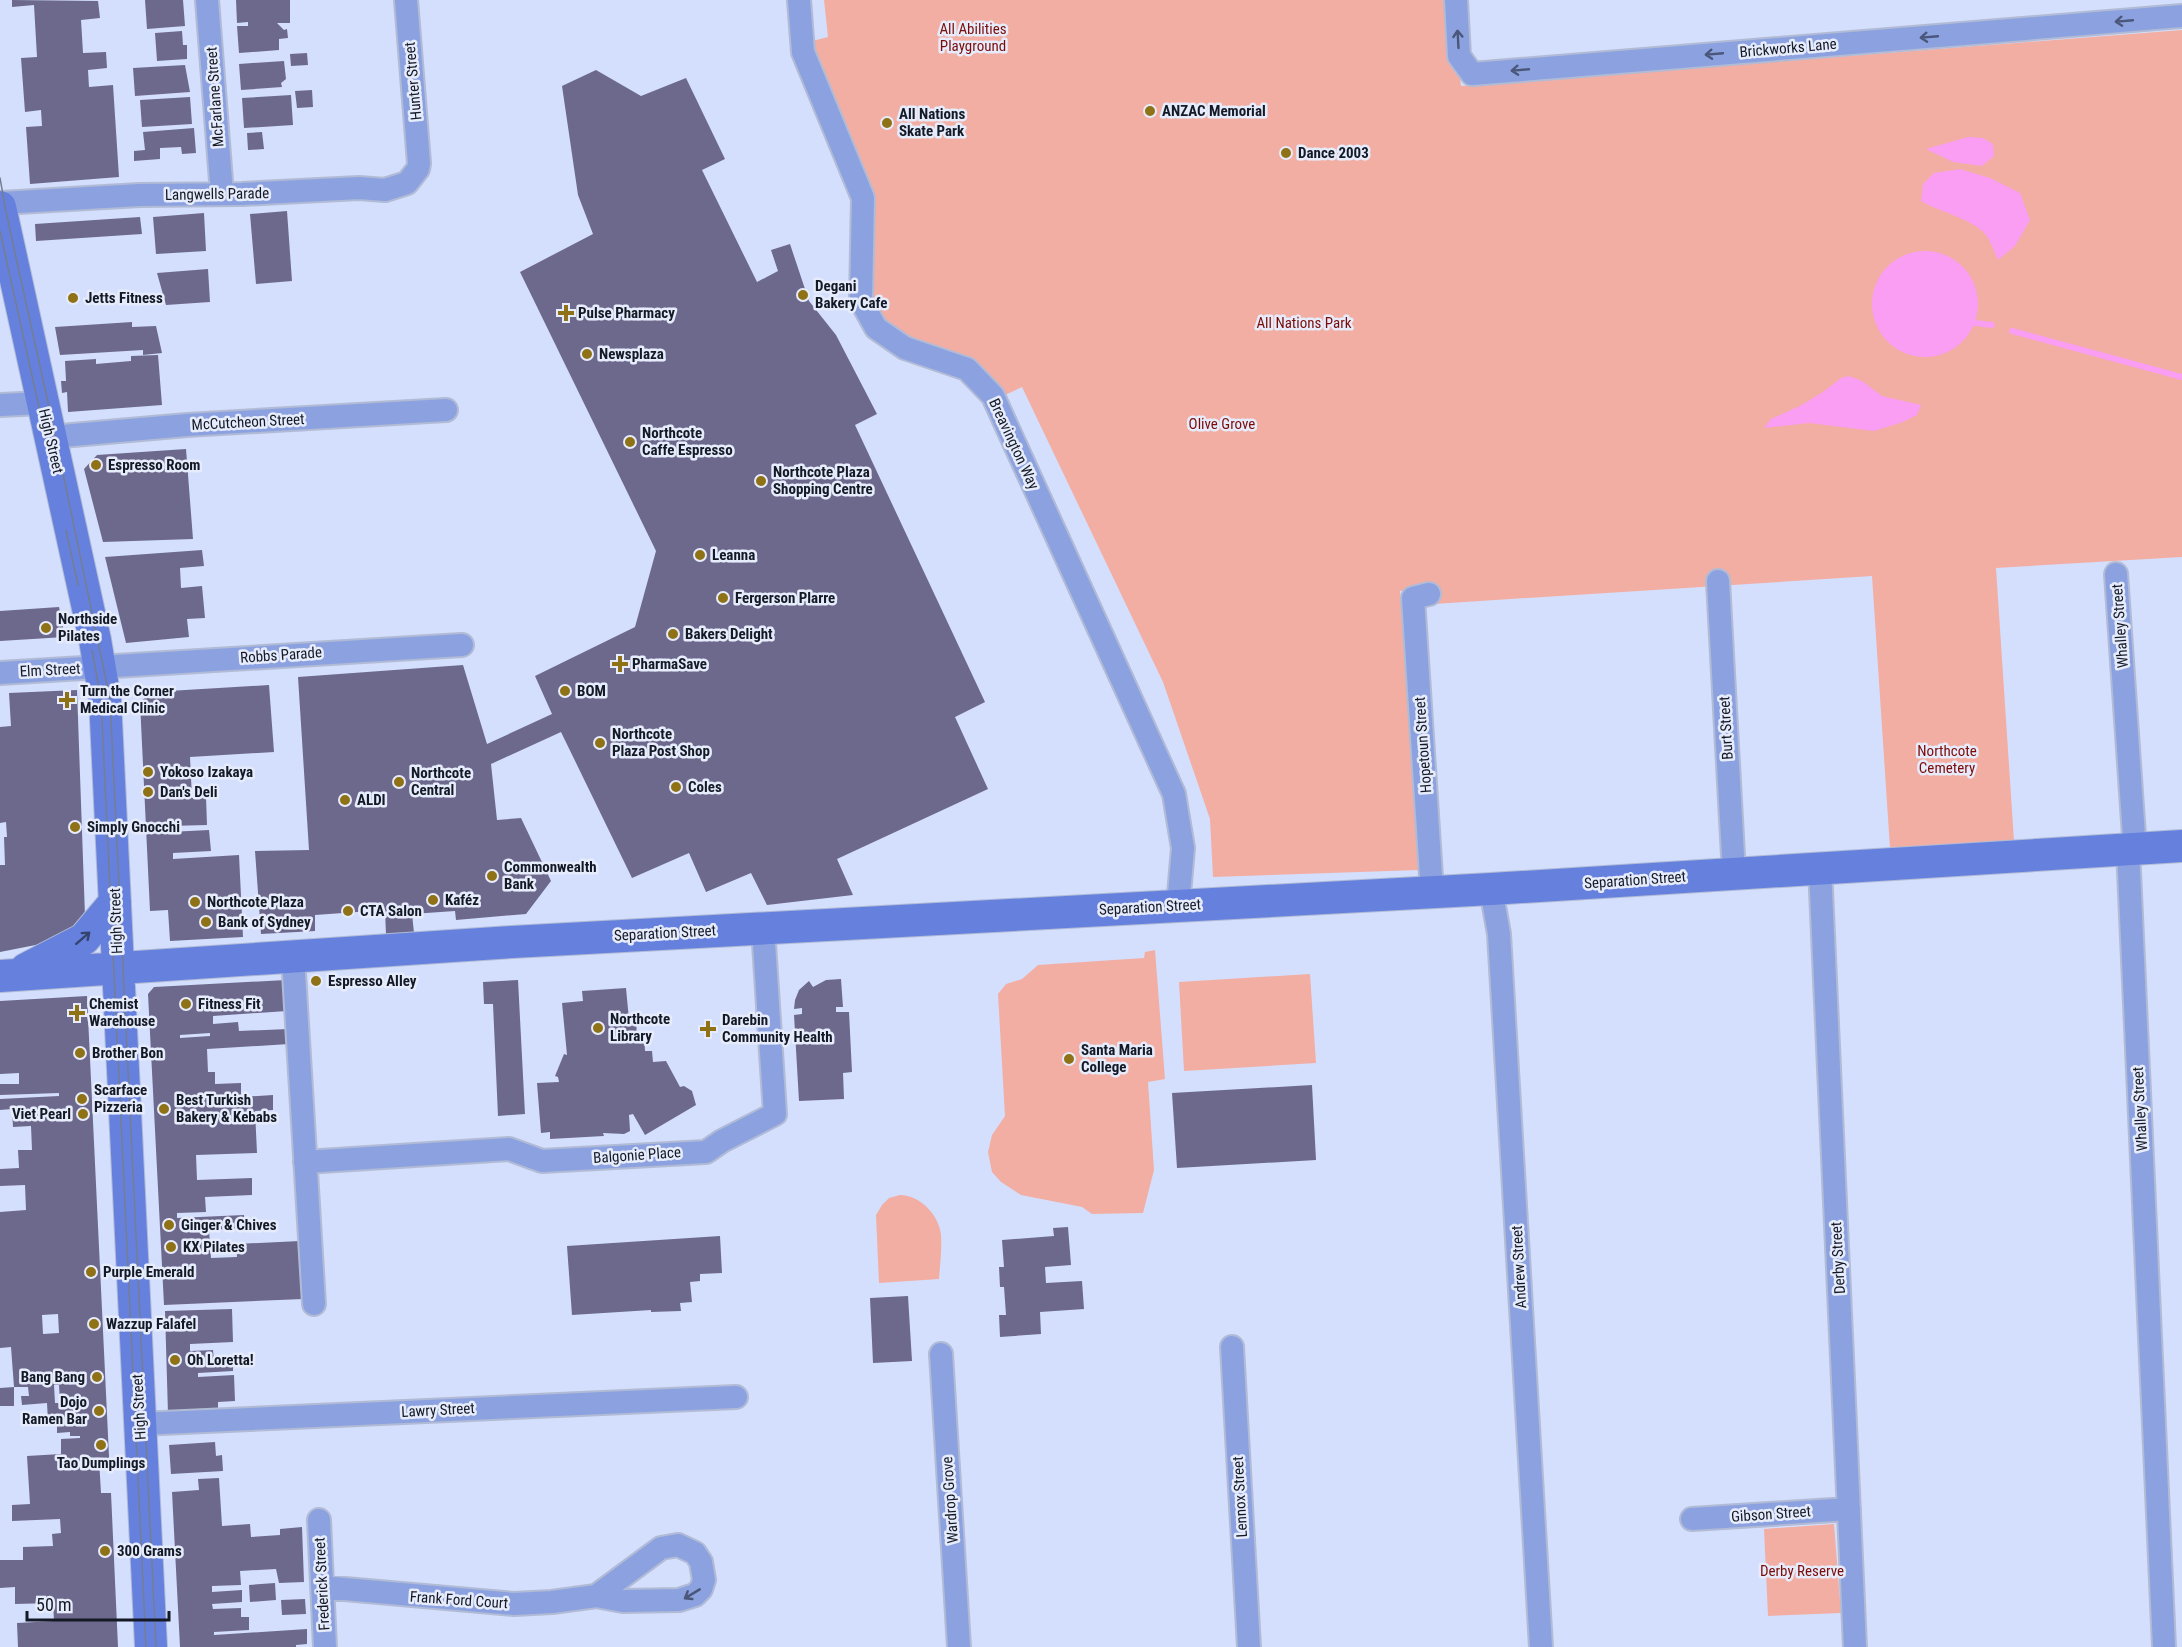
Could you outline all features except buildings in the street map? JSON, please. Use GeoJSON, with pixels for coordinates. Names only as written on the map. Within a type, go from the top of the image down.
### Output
{"type":"FeatureCollection","features":[{"type":"Feature","properties":{"kind":"street","name":"McFarlane Street"},"geometry":{"type":"LineString","coordinates":[[207,0],[222,194]]}},
{"type":"Feature","properties":{"kind":"street","name":"Hunter Street"},"geometry":{"type":"LineString","coordinates":[[406,0],[419,163]]}},
{"type":"Feature","properties":{"kind":"street","name":"Breavington Way"},"geometry":{"type":"LineString","coordinates":[[799,0],[803,52],[863,198],[861,301],[876,328],[905,348],[968,369],[993,396],[1174,794],[1183,848],[1178,906]]}},
{"type":"Feature","properties":{"kind":"street","name":"Brickworks Lane"},"geometry":{"type":"LineString","coordinates":[[1456,0],[1459,56],[1472,74],[2182,16]]}},
{"type":"Feature","properties":{"kind":"street","name":"Langwells Parade"},"geometry":{"type":"LineString","coordinates":[[0,205],[140,195],[395,188],[407,183],[414,176],[419,163]]}},
{"type":"Feature","properties":{"kind":"street","name":"High Street"},"geometry":{"type":"LineString","coordinates":[[0,205],[100,667],[107,724],[151,1647]]}},
{"type":"Feature","properties":{"kind":"street"},"geometry":{"type":"LineString","coordinates":[[0,405],[43,403]]}},
{"type":"Feature","properties":{"kind":"street","name":"McCutcheon Street"},"geometry":{"type":"LineString","coordinates":[[50,436],[187,425],[446,410]]}},
{"type":"Feature","properties":{"kind":"street","name":"Whalley Street"},"geometry":{"type":"LineString","coordinates":[[2116,574],[2134,839],[2128,849],[2164,1647]]}},
{"type":"Feature","properties":{"kind":"street","name":"Burt Street"},"geometry":{"type":"LineString","coordinates":[[1718,581],[1734,874]]}},
{"type":"Feature","properties":{"kind":"street","name":"Hopetoun Street"},"geometry":{"type":"LineString","coordinates":[[1415,596],[1432,892]]}},
{"type":"Feature","properties":{"kind":"street","name":"Robbs Parade"},"geometry":{"type":"LineString","coordinates":[[100,667],[462,645]]}},
{"type":"Feature","properties":{"kind":"street","name":"Elm Street"},"geometry":{"type":"LineString","coordinates":[[0,673],[100,667]]}},
{"type":"Feature","properties":{"kind":"street","name":"Separation Street"},"geometry":{"type":"LineString","coordinates":[[7,976],[462,945],[1491,889],[2182,846]]}},
{"type":"Feature","properties":{"kind":"street","name":"Derby Street"},"geometry":{"type":"LineString","coordinates":[[1821,868],[1855,1647]]}},
{"type":"Feature","properties":{"kind":"street","name":"Andrew Street"},"geometry":{"type":"LineString","coordinates":[[1491,889],[1499,934],[1541,1647]]}},
{"type":"Feature","properties":{"kind":"street"},"geometry":{"type":"LineString","coordinates":[[7,976],[84,939],[115,902]]}},
{"type":"Feature","properties":{"kind":"street","name":"Balgonie Place"},"geometry":{"type":"LineString","coordinates":[[305,1162],[509,1149],[542,1161],[706,1152],[722,1141],[775,1114],[763,928]]}},
{"type":"Feature","properties":{"kind":"street"},"geometry":{"type":"LineString","coordinates":[[293,957],[314,1304]]}},
{"type":"Feature","properties":{"kind":"street","name":"Lennox Street"},"geometry":{"type":"LineString","coordinates":[[1232,1347],[1249,1647]]}},
{"type":"Feature","properties":{"kind":"street","name":"Wardrop Grove"},"geometry":{"type":"LineString","coordinates":[[940,1353],[958,1647]]}},
{"type":"Feature","properties":{"kind":"street","name":"Lawry Street"},"geometry":{"type":"LineString","coordinates":[[140,1424],[736,1397]]}},
{"type":"Feature","properties":{"kind":"street","name":"Gibson Street"},"geometry":{"type":"LineString","coordinates":[[1692,1519],[1849,1509]]}},
{"type":"Feature","properties":{"kind":"street","name":"Frederick Street"},"geometry":{"type":"LineString","coordinates":[[319,1520],[325,1647]]}},
{"type":"Feature","properties":{"kind":"street","name":"Frank Ford Court"},"geometry":{"type":"LineString","coordinates":[[322,1587],[514,1604],[596,1596]]}},
{"type":"Feature","properties":{"kind":"green space","name":"All Nations Park"},"geometry":{"type":"Polygon","coordinates":[[[824,0],[1451,0],[1461,86],[2182,30],[2182,557],[1996,568],[2014,841],[1890,848],[1872,576],[1434,604],[1432,588],[1400,591],[1419,870],[1213,877],[1210,819],[1163,682],[1022,387],[1005,395],[908,342],[880,319],[867,281],[875,236],[868,187],[815,64],[812,41],[828,37],[824,0]]]}},
{"type":"Feature","properties":{"kind":"green space"},"geometry":{"type":"Polygon","coordinates":[[[1155,950],[1165,1079],[1148,1082],[1154,1170],[1143,1213],[1092,1214],[1082,1207],[1021,1195],[1001,1182],[992,1172],[988,1152],[992,1135],[1005,1116],[998,994],[1006,984],[1022,979],[1038,965],[1144,958],[1145,952],[1155,950]]]}},
{"type":"Feature","properties":{"kind":"green space"},"geometry":{"type":"Polygon","coordinates":[[[1310,974],[1316,1063],[1184,1071],[1179,982],[1310,974]]]}},
{"type":"Feature","properties":{"kind":"green space"},"geometry":{"type":"Polygon","coordinates":[[[900,1195],[915,1198],[921,1202],[937,1220],[941,1235],[939,1279],[879,1283],[876,1215],[889,1198],[900,1195]]]}},
{"type":"Feature","properties":{"kind":"green space","name":"Derby Reserve"},"geometry":{"type":"Polygon","coordinates":[[[1834,1524],[1841,1613],[1768,1616],[1764,1529],[1834,1524]]]}},
{"type":"Feature","properties":{"kind":"shaded area"},"geometry":{"type":"Polygon","coordinates":[[[1968,137],[1983,138],[1993,144],[1994,156],[1982,166],[1953,162],[1926,149],[1968,137]]]}},
{"type":"Feature","properties":{"kind":"shaded area"},"geometry":{"type":"Polygon","coordinates":[[[1960,169],[1990,178],[2020,193],[2030,220],[2015,246],[1998,260],[1989,240],[1979,228],[1921,201],[1923,184],[1934,173],[1960,169]]]}},
{"type":"Feature","properties":{"kind":"shaded area"},"geometry":{"type":"Polygon","coordinates":[[[1925,251],[1945,255],[1963,266],[1974,284],[1978,304],[1974,324],[1963,342],[1945,353],[1925,357],[1905,353],[1887,342],[1876,324],[1872,304],[1876,284],[1887,266],[1905,255],[1925,251]]]}},
{"type":"Feature","properties":{"kind":"shaded area"},"geometry":{"type":"Polygon","coordinates":[[[1849,376],[1862,381],[1882,396],[1921,405],[1917,415],[1874,431],[1809,423],[1764,428],[1771,419],[1800,406],[1841,378],[1849,376]]]}},
{"type":"Feature","properties":{"kind":"waterway"},"geometry":{"type":"LineString","coordinates":[[1975,323],[1992,325]]}},
{"type":"Feature","properties":{"kind":"waterway"},"geometry":{"type":"LineString","coordinates":[[2012,331],[2182,377]]}},
{"type":"Feature","properties":{"kind":"tram line"},"geometry":{"type":"LineString","coordinates":[[0,178],[110,699],[156,1647]]}},
{"type":"Feature","properties":{"kind":"tram line"},"geometry":{"type":"LineString","coordinates":[[0,231],[48,448]]}},
{"type":"Feature","properties":{"kind":"tram line"},"geometry":{"type":"LineString","coordinates":[[66,530],[78,585]]}},
{"type":"Feature","properties":{"kind":"tram line"},"geometry":{"type":"LineString","coordinates":[[92,650],[101,699],[146,1647]]}},
{"type":"Feature","properties":{"kind":"place","name":"ANZAC Memorial"},"geometry":{"type":"Point","coordinates":[1150,111]}},
{"type":"Feature","properties":{"kind":"place","name":"All Nations Skate Park"},"geometry":{"type":"Point","coordinates":[887,123]}},
{"type":"Feature","properties":{"kind":"place","name":"Dance 2003"},"geometry":{"type":"Point","coordinates":[1286,153]}},
{"type":"Feature","properties":{"kind":"place","name":"Degani Bakery Cafe"},"geometry":{"type":"Point","coordinates":[803,295]}},
{"type":"Feature","properties":{"kind":"place","name":"Jetts Fitness"},"geometry":{"type":"Point","coordinates":[73,298]}},
{"type":"Feature","properties":{"kind":"place","name":"Pulse Pharmacy"},"geometry":{"type":"Point","coordinates":[566,313]}},
{"type":"Feature","properties":{"kind":"place","name":"Newsplaza"},"geometry":{"type":"Point","coordinates":[587,354]}},
{"type":"Feature","properties":{"kind":"place","name":"Northcote Caffe Espresso"},"geometry":{"type":"Point","coordinates":[630,442]}},
{"type":"Feature","properties":{"kind":"place","name":"Espresso Room"},"geometry":{"type":"Point","coordinates":[96,465]}},
{"type":"Feature","properties":{"kind":"place","name":"Northcote Plaza Shopping Centre"},"geometry":{"type":"Point","coordinates":[761,481]}},
{"type":"Feature","properties":{"kind":"place","name":"Leanna"},"geometry":{"type":"Point","coordinates":[700,555]}},
{"type":"Feature","properties":{"kind":"place","name":"Fergerson Plarre"},"geometry":{"type":"Point","coordinates":[723,598]}},
{"type":"Feature","properties":{"kind":"place","name":"Northside Pilates"},"geometry":{"type":"Point","coordinates":[46,628]}},
{"type":"Feature","properties":{"kind":"place","name":"Bakers Delight"},"geometry":{"type":"Point","coordinates":[673,634]}},
{"type":"Feature","properties":{"kind":"place","name":"PharmaSave"},"geometry":{"type":"Point","coordinates":[620,664]}},
{"type":"Feature","properties":{"kind":"place","name":"BOM"},"geometry":{"type":"Point","coordinates":[565,691]}},
{"type":"Feature","properties":{"kind":"place","name":"Turn the Corner Medical Clinic"},"geometry":{"type":"Point","coordinates":[67,700]}},
{"type":"Feature","properties":{"kind":"place","name":"Northcote Plaza Post Shop"},"geometry":{"type":"Point","coordinates":[600,743]}},
{"type":"Feature","properties":{"kind":"place","name":"Yokoso Izakaya"},"geometry":{"type":"Point","coordinates":[148,772]}},
{"type":"Feature","properties":{"kind":"place","name":"Northcote Central"},"geometry":{"type":"Point","coordinates":[399,782]}},
{"type":"Feature","properties":{"kind":"place","name":"Coles"},"geometry":{"type":"Point","coordinates":[676,787]}},
{"type":"Feature","properties":{"kind":"place","name":"Dan's Deli"},"geometry":{"type":"Point","coordinates":[148,792]}},
{"type":"Feature","properties":{"kind":"place","name":"ALDI"},"geometry":{"type":"Point","coordinates":[345,800]}},
{"type":"Feature","properties":{"kind":"place","name":"Simply Gnocchi"},"geometry":{"type":"Point","coordinates":[75,827]}},
{"type":"Feature","properties":{"kind":"place","name":"Commonwealth Bank"},"geometry":{"type":"Point","coordinates":[492,876]}},
{"type":"Feature","properties":{"kind":"place","name":"Kaféz"},"geometry":{"type":"Point","coordinates":[433,900]}},
{"type":"Feature","properties":{"kind":"place","name":"Northcote Plaza"},"geometry":{"type":"Point","coordinates":[195,902]}},
{"type":"Feature","properties":{"kind":"place","name":"CTA Salon"},"geometry":{"type":"Point","coordinates":[348,911]}},
{"type":"Feature","properties":{"kind":"place","name":"Bank of Sydney"},"geometry":{"type":"Point","coordinates":[206,922]}},
{"type":"Feature","properties":{"kind":"place","name":"Espresso Alley"},"geometry":{"type":"Point","coordinates":[316,981]}},
{"type":"Feature","properties":{"kind":"place","name":"Fitness Fit"},"geometry":{"type":"Point","coordinates":[186,1004]}},
{"type":"Feature","properties":{"kind":"place","name":"Chemist Warehouse"},"geometry":{"type":"Point","coordinates":[77,1013]}},
{"type":"Feature","properties":{"kind":"place","name":"Northcote Library"},"geometry":{"type":"Point","coordinates":[598,1028]}},
{"type":"Feature","properties":{"kind":"place","name":"Darebin Community Health"},"geometry":{"type":"Point","coordinates":[708,1029]}},
{"type":"Feature","properties":{"kind":"place","name":"Brother Bon"},"geometry":{"type":"Point","coordinates":[80,1053]}},
{"type":"Feature","properties":{"kind":"place","name":"Santa Maria College"},"geometry":{"type":"Point","coordinates":[1069,1059]}},
{"type":"Feature","properties":{"kind":"place","name":"Scarface Pizzeria"},"geometry":{"type":"Point","coordinates":[82,1099]}},
{"type":"Feature","properties":{"kind":"place","name":"Best Turkish Bakery & Kebabs"},"geometry":{"type":"Point","coordinates":[164,1109]}},
{"type":"Feature","properties":{"kind":"place","name":"Viet Pearl"},"geometry":{"type":"Point","coordinates":[83,1114]}},
{"type":"Feature","properties":{"kind":"place","name":"Ginger & Chives"},"geometry":{"type":"Point","coordinates":[169,1225]}},
{"type":"Feature","properties":{"kind":"place","name":"KX Pilates"},"geometry":{"type":"Point","coordinates":[171,1247]}},
{"type":"Feature","properties":{"kind":"place","name":"Purple Emerald"},"geometry":{"type":"Point","coordinates":[91,1272]}},
{"type":"Feature","properties":{"kind":"place","name":"Wazzup Falafel"},"geometry":{"type":"Point","coordinates":[94,1324]}},
{"type":"Feature","properties":{"kind":"place","name":"Oh Loretta!"},"geometry":{"type":"Point","coordinates":[175,1360]}},
{"type":"Feature","properties":{"kind":"place","name":"Bang Bang"},"geometry":{"type":"Point","coordinates":[97,1377]}},
{"type":"Feature","properties":{"kind":"place","name":"Dojo Ramen Bar"},"geometry":{"type":"Point","coordinates":[99,1411]}},
{"type":"Feature","properties":{"kind":"place","name":"Tao Dumplings"},"geometry":{"type":"Point","coordinates":[101,1445]}},
{"type":"Feature","properties":{"kind":"place","name":"300 Grams"},"geometry":{"type":"Point","coordinates":[105,1551]}},
{"type":"Feature","properties":{"kind":"park label","name":"All Abilities Playground"},"geometry":{"type":"Point","coordinates":[973,38]}},
{"type":"Feature","properties":{"kind":"park label","name":"Olive Grove"},"geometry":{"type":"Point","coordinates":[1222,424]}},
{"type":"Feature","properties":{"kind":"park label","name":"Northcote Cemetery"},"geometry":{"type":"Point","coordinates":[1947,760]}}]}
